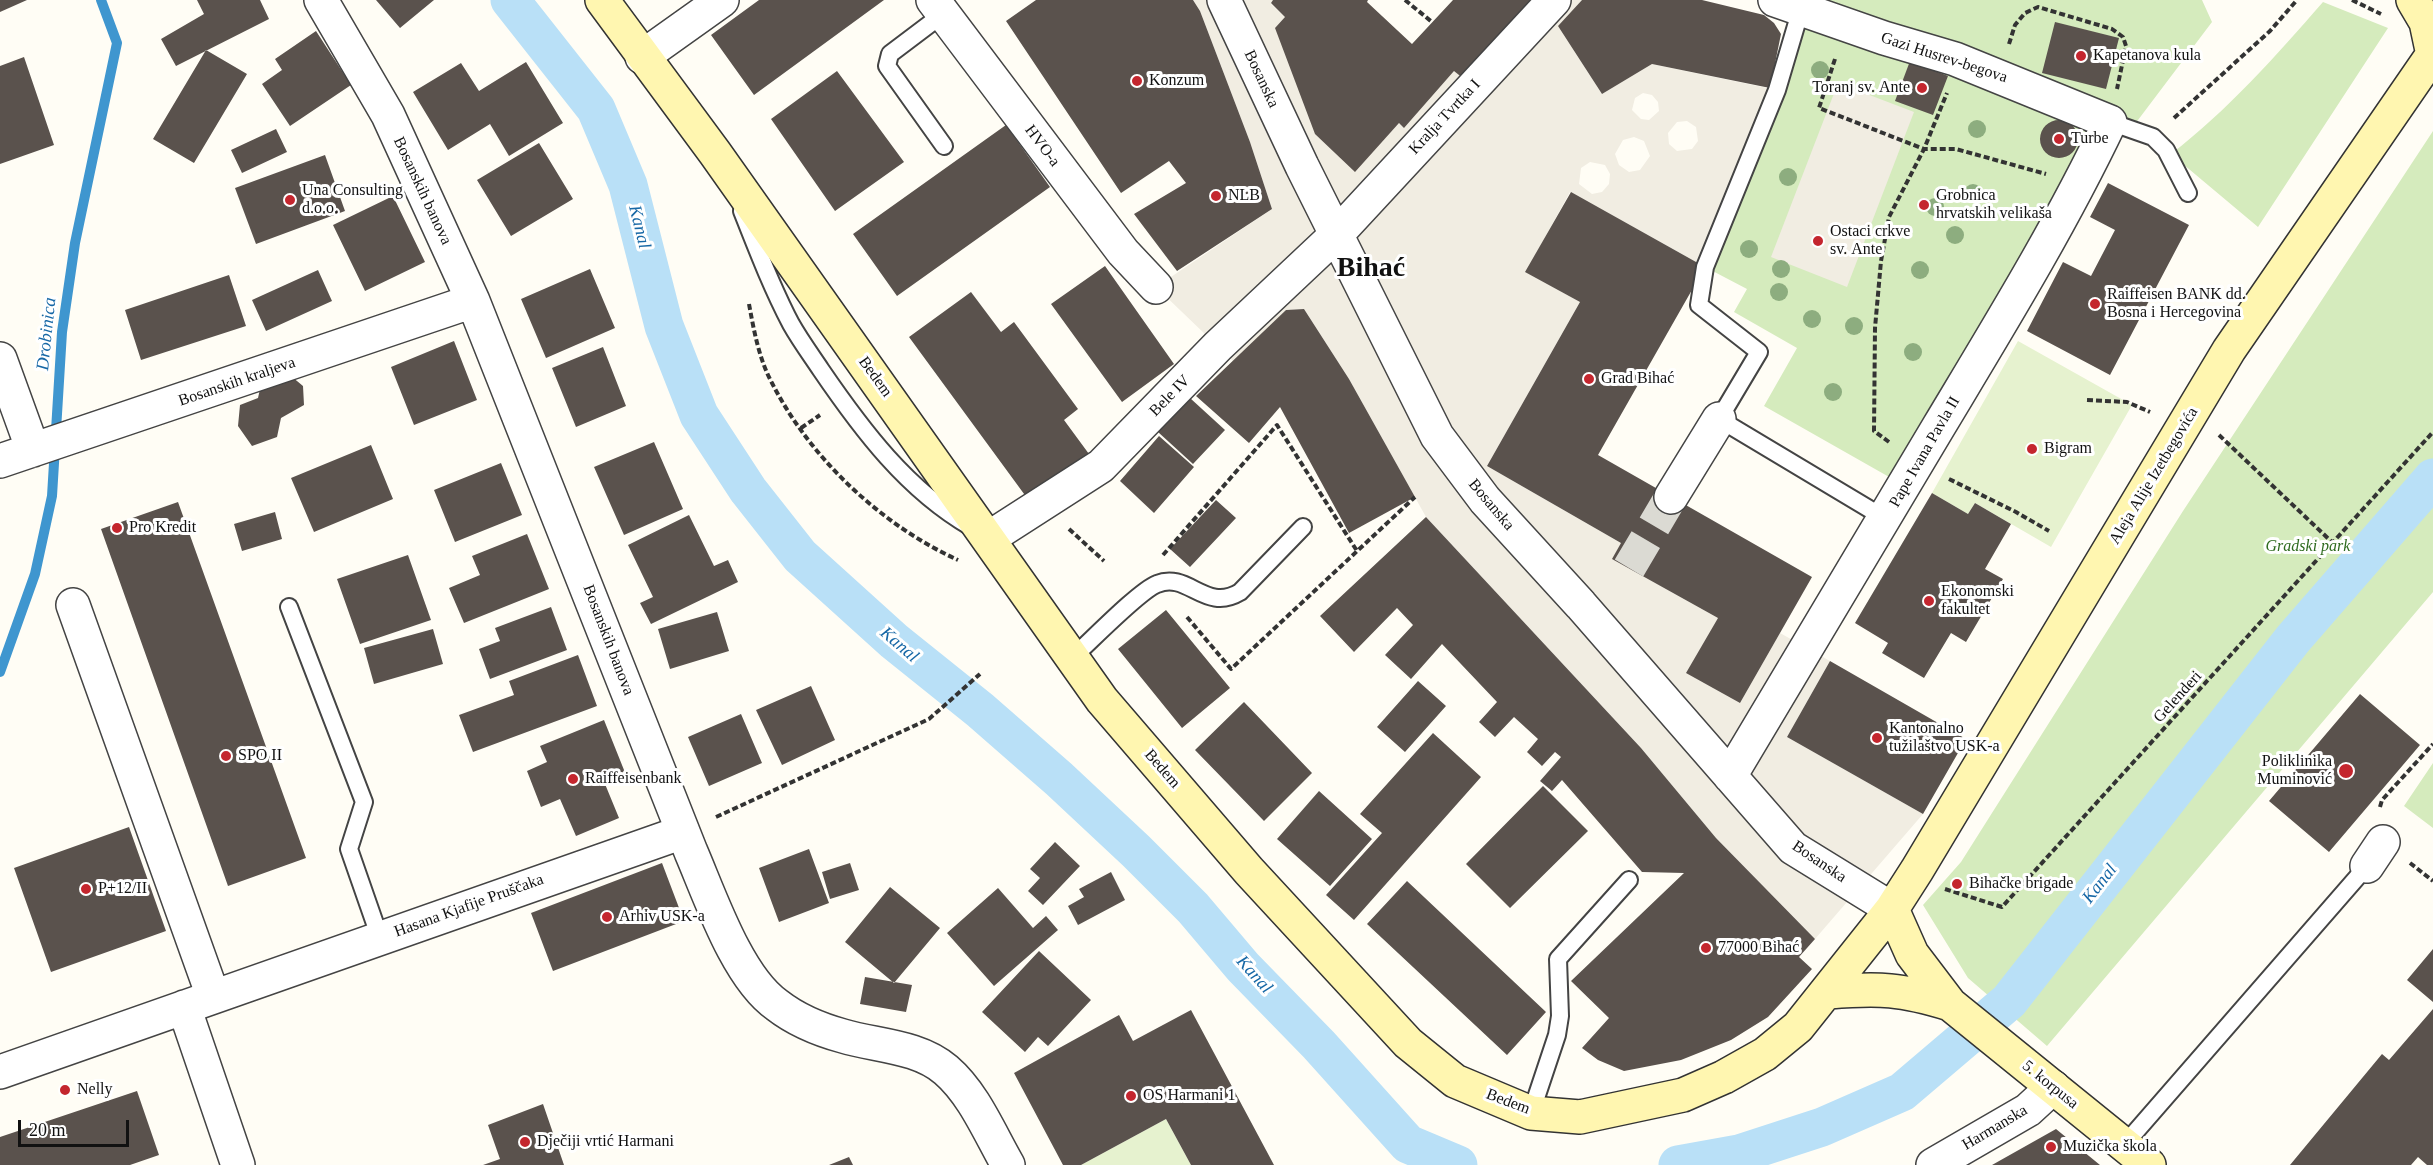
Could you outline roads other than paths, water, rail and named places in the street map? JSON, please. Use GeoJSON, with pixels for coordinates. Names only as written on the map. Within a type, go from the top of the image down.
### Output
{"type":"FeatureCollection","features":[{"type":"Feature","properties":{"kind":"main road","name":"Bedem"},"geometry":{"type":"LineString","coordinates":[[602,0],[715,153],[1102,700],[1249,872],[1408,1043],[1455,1081],[1532,1113],[1580,1117],[1683,1095],[1724,1077],[1765,1054],[1798,1026],[1829,992],[1892,909]]}},
{"type":"Feature","properties":{"kind":"main road"},"geometry":{"type":"LineString","coordinates":[[2413,0],[2426,22],[2433,54]]}},
{"type":"Feature","properties":{"kind":"main road","name":"Aleja Alije Izetbegovića"},"geometry":{"type":"LineString","coordinates":[[1892,909],[2235,340],[2433,54]]}},
{"type":"Feature","properties":{"kind":"main road","name":"5. korpusa"},"geometry":{"type":"LineString","coordinates":[[1892,909],[1912,954],[1950,1004],[2149,1165]]}},
{"type":"Feature","properties":{"kind":"main road","name":"5. korpusa"},"geometry":{"type":"LineString","coordinates":[[1829,992],[1881,988],[1910,992],[1950,1004]]}},
{"type":"Feature","properties":{"kind":"street","name":"Bosanskih banova"},"geometry":{"type":"LineString","coordinates":[[321,0],[388,115],[473,301],[683,832],[720,921],[749,975],[776,1005],[841,1036],[921,1055],[945,1070],[965,1091],[1008,1165]]}},
{"type":"Feature","properties":{"kind":"street"},"geometry":{"type":"LineString","coordinates":[[642,57],[722,0]]}},
{"type":"Feature","properties":{"kind":"street","name":"Bosanska"},"geometry":{"type":"LineString","coordinates":[[1224,0],[1437,436],[1485,500],[1793,848],[1892,909]]}},
{"type":"Feature","properties":{"kind":"street","name":"Kralja Tvrtka I"},"geometry":{"type":"LineString","coordinates":[[1337,234],[1482,68],[1554,0]]}},
{"type":"Feature","properties":{"kind":"street","name":"Gazi Husrev-begova"},"geometry":{"type":"LineString","coordinates":[[1788,4],[1998,75],[2110,122]]}},
{"type":"Feature","properties":{"kind":"street","name":"HVO-a"},"geometry":{"type":"LineString","coordinates":[[938,7],[1123,252],[1156,287]]}},
{"type":"Feature","properties":{"kind":"street","name":"Pape Ivana Pavla II"},"geometry":{"type":"LineString","coordinates":[[1730,776],[1886,519],[1917,462],[2047,246],[2110,122]]}},
{"type":"Feature","properties":{"kind":"street","name":"Bele IV"},"geometry":{"type":"LineString","coordinates":[[989,538],[1101,466],[1218,346],[1337,234]]}},
{"type":"Feature","properties":{"kind":"street","name":"Bosanskih kraljeva"},"geometry":{"type":"LineString","coordinates":[[0,461],[473,301]]}},
{"type":"Feature","properties":{"kind":"street"},"geometry":{"type":"LineString","coordinates":[[0,359],[38,448]]}},
{"type":"Feature","properties":{"kind":"street"},"geometry":{"type":"LineString","coordinates":[[1671,497],[1719,419]]}},
{"type":"Feature","properties":{"kind":"street"},"geometry":{"type":"LineString","coordinates":[[73,606],[199,1002],[238,1165]]}},
{"type":"Feature","properties":{"kind":"street","name":"Hasana Kjafije Pruščaka"},"geometry":{"type":"LineString","coordinates":[[0,1072],[683,832]]}},
{"type":"Feature","properties":{"kind":"street","name":"Harmanska"},"geometry":{"type":"LineString","coordinates":[[1934,1165],[2028,1110],[2053,1087]]}},
{"type":"Feature","properties":{"kind":"lane"},"geometry":{"type":"LineString","coordinates":[[1788,4],[1777,90],[1705,267],[1699,305],[1759,352],[1719,419],[1886,519]]}},
{"type":"Feature","properties":{"kind":"lane"},"geometry":{"type":"LineString","coordinates":[[938,7],[890,54],[887,66],[944,146]]}},
{"type":"Feature","properties":{"kind":"lane"},"geometry":{"type":"LineString","coordinates":[[2110,122],[2153,137],[2166,150],[2188,193]]}},
{"type":"Feature","properties":{"kind":"lane"},"geometry":{"type":"LineString","coordinates":[[1072,658],[1158,583],[1179,582],[1214,598],[1228,599],[1240,592],[1303,527]]}},
{"type":"Feature","properties":{"kind":"lane"},"geometry":{"type":"LineString","coordinates":[[289,607],[364,802],[349,849],[380,938]]}},
{"type":"Feature","properties":{"kind":"lane"},"geometry":{"type":"LineString","coordinates":[[2124,1145],[2375,854]]}},
{"type":"Feature","properties":{"kind":"lane"},"geometry":{"type":"LineString","coordinates":[[1532,1113],[1557,1035],[1560,1016],[1558,959],[1629,880]]}},
{"type":"Feature","properties":{"kind":"waterway","name":"Drobinica"},"geometry":{"type":"LineString","coordinates":[[0,672],[35,574],[52,496],[62,332],[75,243],[117,43],[101,0]]}},
{"type":"Feature","properties":{"kind":"waterway","name":"Kanal"},"geometry":{"type":"LineString","coordinates":[[510,0],[596,109],[628,185],[664,326],[699,415],[748,490],[800,556],[894,641],[980,710],[1059,779],[1136,851],[1193,908],[1243,967],[1319,1045],[1408,1144],[1458,1165]]}},
{"type":"Feature","properties":{"kind":"waterway","name":"Kanal"},"geometry":{"type":"LineString","coordinates":[[1678,1165],[1739,1154],[1822,1127],[1902,1092],[2009,1001],[2293,639],[2433,478]]}},
{"type":"Feature","properties":{"kind":"tunnel"},"geometry":{"type":"LineString","coordinates":[[1629,568],[1671,497]]}},
{"type":"Feature","properties":{"kind":"place","name":"Kapetanova kula"},"geometry":{"type":"Point","coordinates":[2081,56]}},
{"type":"Feature","properties":{"kind":"place","name":"Konzum"},"geometry":{"type":"Point","coordinates":[1137,81]}},
{"type":"Feature","properties":{"kind":"place","name":"Toranj sv. Ante"},"geometry":{"type":"Point","coordinates":[1922,88]}},
{"type":"Feature","properties":{"kind":"place","name":"Turbe"},"geometry":{"type":"Point","coordinates":[2059,139]}},
{"type":"Feature","properties":{"kind":"place","name":"NLB"},"geometry":{"type":"Point","coordinates":[1216,196]}},
{"type":"Feature","properties":{"kind":"place","name":"Una Consulting d.o.o."},"geometry":{"type":"Point","coordinates":[290,200]}},
{"type":"Feature","properties":{"kind":"place","name":"Grobnica hrvatskih velikaša"},"geometry":{"type":"Point","coordinates":[1924,205]}},
{"type":"Feature","properties":{"kind":"place","name":"Ostaci crkve sv. Ante"},"geometry":{"type":"Point","coordinates":[1818,241]}},
{"type":"Feature","properties":{"kind":"place","name":"Raiffeisen BANK dd. Bosna i Hercegovina"},"geometry":{"type":"Point","coordinates":[2095,304]}},
{"type":"Feature","properties":{"kind":"place","name":"Grad Bihać"},"geometry":{"type":"Point","coordinates":[1589,379]}},
{"type":"Feature","properties":{"kind":"place","name":"Bigram"},"geometry":{"type":"Point","coordinates":[2032,449]}},
{"type":"Feature","properties":{"kind":"place","name":"Pro Kredit"},"geometry":{"type":"Point","coordinates":[117,528]}},
{"type":"Feature","properties":{"kind":"place","name":"Ekonomski fakultet"},"geometry":{"type":"Point","coordinates":[1929,601]}},
{"type":"Feature","properties":{"kind":"place","name":"Kantonalno tužilaštvo USK-a"},"geometry":{"type":"Point","coordinates":[1877,738]}},
{"type":"Feature","properties":{"kind":"place","name":"SPO II"},"geometry":{"type":"Point","coordinates":[226,756]}},
{"type":"Feature","properties":{"kind":"place","name":"Poliklinika Muminović"},"geometry":{"type":"Point","coordinates":[2346,771]}},
{"type":"Feature","properties":{"kind":"place","name":"Raiffeisenbank"},"geometry":{"type":"Point","coordinates":[573,779]}},
{"type":"Feature","properties":{"kind":"place","name":"Bihačke brigade"},"geometry":{"type":"Point","coordinates":[1957,884]}},
{"type":"Feature","properties":{"kind":"place","name":"P+12/II"},"geometry":{"type":"Point","coordinates":[86,889]}},
{"type":"Feature","properties":{"kind":"place","name":"Arhiv USK-a"},"geometry":{"type":"Point","coordinates":[607,917]}},
{"type":"Feature","properties":{"kind":"place","name":"77000 Bihać"},"geometry":{"type":"Point","coordinates":[1706,948]}},
{"type":"Feature","properties":{"kind":"place","name":"Nelly"},"geometry":{"type":"Point","coordinates":[65,1090]}},
{"type":"Feature","properties":{"kind":"place","name":"OS Harmani 1"},"geometry":{"type":"Point","coordinates":[1131,1096]}},
{"type":"Feature","properties":{"kind":"place","name":"Dječiji vrtić Harmani"},"geometry":{"type":"Point","coordinates":[525,1142]}},
{"type":"Feature","properties":{"kind":"place","name":"Muzička škola"},"geometry":{"type":"Point","coordinates":[2051,1147]}},
{"type":"Feature","properties":{"kind":"district","name":"Bihać"},"geometry":{"type":"Point","coordinates":[1371,269]}},
{"type":"Feature","properties":{"kind":"park label","name":"Gradski park"},"geometry":{"type":"Point","coordinates":[2308,547]}}]}
